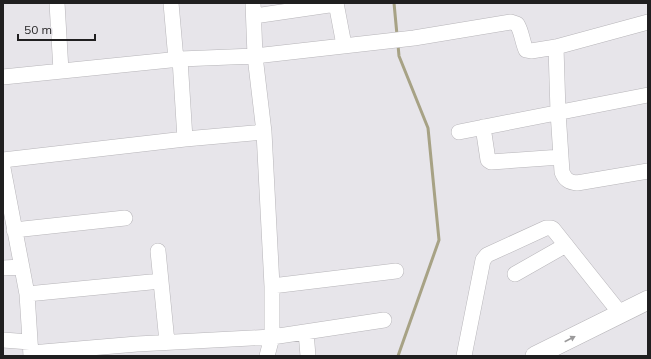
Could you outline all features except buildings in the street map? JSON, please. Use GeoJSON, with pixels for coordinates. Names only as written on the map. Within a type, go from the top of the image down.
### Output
{"type":"FeatureCollection","features":[{"type":"Feature","properties":{"kind":"main road"},"geometry":{"type":"LineString","coordinates":[[535,356],[648,300]]}},
{"type":"Feature","properties":{"kind":"main road"},"geometry":{"type":"LineString","coordinates":[[564,356],[648,312]]}},
{"type":"Feature","properties":{"kind":"street"},"geometry":{"type":"LineString","coordinates":[[58,3],[61,71]]}},
{"type":"Feature","properties":{"kind":"street"},"geometry":{"type":"LineString","coordinates":[[171,3],[178,59],[185,139]]}},
{"type":"Feature","properties":{"kind":"street"},"geometry":{"type":"LineString","coordinates":[[267,356],[272,336],[272,286],[264,132],[255,56],[254,10],[336,4],[344,45]]}},
{"type":"Feature","properties":{"kind":"street"},"geometry":{"type":"LineString","coordinates":[[3,77],[178,59],[255,56],[414,38],[511,22],[517,24],[526,50],[531,51],[556,47],[648,22]]}},
{"type":"Feature","properties":{"kind":"street"},"geometry":{"type":"LineString","coordinates":[[556,47],[558,112],[562,172],[564,177],[567,181],[577,183],[648,170]]}},
{"type":"Feature","properties":{"kind":"street"},"geometry":{"type":"LineString","coordinates":[[459,132],[483,126],[648,95]]}},
{"type":"Feature","properties":{"kind":"street"},"geometry":{"type":"LineString","coordinates":[[483,126],[488,160],[491,162],[561,157]]}},
{"type":"Feature","properties":{"kind":"street"},"geometry":{"type":"LineString","coordinates":[[3,160],[185,139],[264,132]]}},
{"type":"Feature","properties":{"kind":"street"},"geometry":{"type":"LineString","coordinates":[[3,168],[27,294],[31,350]]}},
{"type":"Feature","properties":{"kind":"street"},"geometry":{"type":"LineString","coordinates":[[14,230],[125,218]]}},
{"type":"Feature","properties":{"kind":"street"},"geometry":{"type":"LineString","coordinates":[[464,356],[483,260],[487,255],[548,227],[553,229],[620,313]]}},
{"type":"Feature","properties":{"kind":"street"},"geometry":{"type":"LineString","coordinates":[[515,274],[566,245]]}},
{"type":"Feature","properties":{"kind":"street"},"geometry":{"type":"LineString","coordinates":[[158,251],[167,342]]}},
{"type":"Feature","properties":{"kind":"street"},"geometry":{"type":"LineString","coordinates":[[3,268],[22,267]]}},
{"type":"Feature","properties":{"kind":"street"},"geometry":{"type":"LineString","coordinates":[[272,286],[396,271]]}},
{"type":"Feature","properties":{"kind":"street"},"geometry":{"type":"LineString","coordinates":[[27,294],[161,280]]}},
{"type":"Feature","properties":{"kind":"street"},"geometry":{"type":"LineString","coordinates":[[3,340],[31,350],[71,353],[137,344],[272,336],[384,320]]}},
{"type":"Feature","properties":{"kind":"street"},"geometry":{"type":"LineString","coordinates":[[306,332],[308,356]]}},
{"type":"Feature","properties":{"kind":"waterway"},"geometry":{"type":"LineString","coordinates":[[394,3],[397,35]]}},
{"type":"Feature","properties":{"kind":"waterway"},"geometry":{"type":"LineString","coordinates":[[398,45],[399,56],[428,128],[439,240],[398,356]]}}]}
